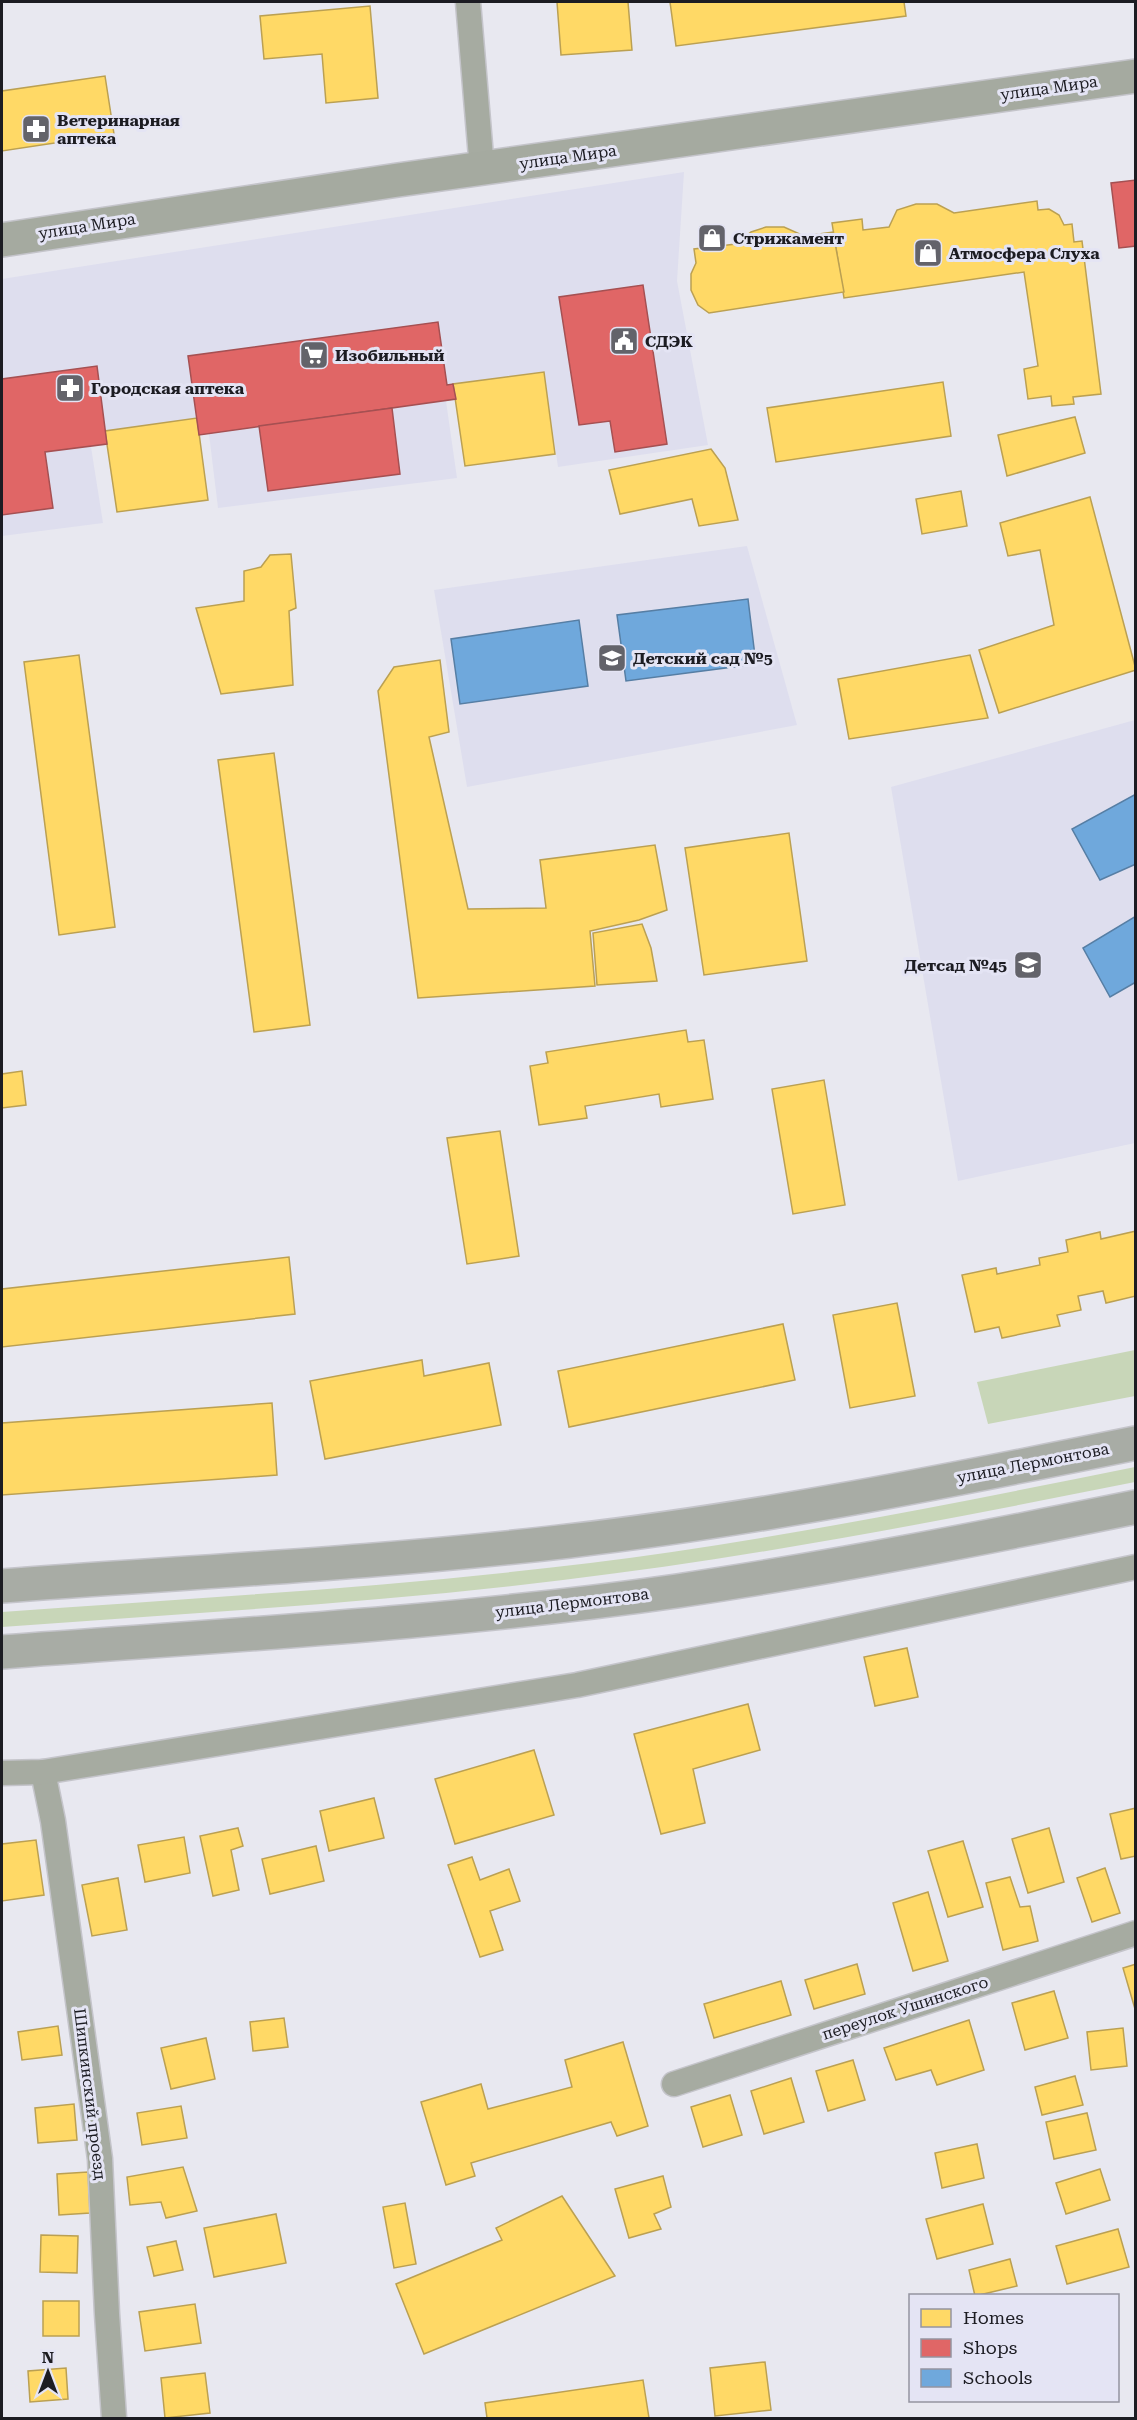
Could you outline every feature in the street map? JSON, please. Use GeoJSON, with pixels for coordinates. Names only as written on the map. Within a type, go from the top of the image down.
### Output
{"type":"FeatureCollection","features":[{"type":"Feature","properties":{"kind":"main road","name":"улица Мира"},"geometry":{"type":"LineString","coordinates":[[2,240],[1136,76]]}},
{"type":"Feature","properties":{"kind":"main road","name":"улица Лермонтова"},"geometry":{"type":"LineString","coordinates":[[2,1586],[443,1554],[569,1541],[841,1500],[1136,1443]]}},
{"type":"Feature","properties":{"kind":"main road","name":"улица Лермонтова"},"geometry":{"type":"LineString","coordinates":[[2,1652],[321,1629],[588,1602],[807,1570],[1136,1507]]}},
{"type":"Feature","properties":{"kind":"street"},"geometry":{"type":"LineString","coordinates":[[468,2],[482,169]]}},
{"type":"Feature","properties":{"kind":"street"},"geometry":{"type":"LineString","coordinates":[[2,1773],[43,1772],[577,1685],[1136,1567]]}},
{"type":"Feature","properties":{"kind":"street","name":"Шипкинский проезд"},"geometry":{"type":"LineString","coordinates":[[43,1772],[56,1845],[100,2159],[114,2418]]}},
{"type":"Feature","properties":{"kind":"street","name":"переулок Ушинского"},"geometry":{"type":"LineString","coordinates":[[674,2084],[1136,1933]]}},
{"type":"Feature","properties":{"kind":"shaded area"},"geometry":{"type":"Polygon","coordinates":[[[684,172],[677,281],[708,445],[558,467],[544,372],[454,384],[456,399],[446,401],[457,478],[218,508],[209,434],[196,419],[105,431],[107,444],[91,447],[103,523],[2,536],[2,279],[684,172]]]}},
{"type":"Feature","properties":{"kind":"shaded area","name":"Детский сад №5"},"geometry":{"type":"Polygon","coordinates":[[[747,546],[797,725],[467,787],[434,590],[747,546]]]}},
{"type":"Feature","properties":{"kind":"shaded area","name":"Детсад №45"},"geometry":{"type":"Polygon","coordinates":[[[1135,720],[1135,1143],[958,1181],[891,787],[1135,720]]]}},
{"type":"Feature","properties":{"kind":"green space"},"geometry":{"type":"Polygon","coordinates":[[[1135,1350],[1135,1396],[988,1424],[977,1382],[1135,1350]]]}},
{"type":"Feature","properties":{"kind":"green space"},"geometry":{"type":"Polygon","coordinates":[[[1135,1467],[1135,1482],[850,1537],[635,1571],[423,1595],[2,1627],[2,1612],[421,1581],[672,1552],[846,1523],[1135,1467]]]}},
{"type":"Feature","properties":{"kind":"building: Homes"},"geometry":{"type":"Polygon","coordinates":[[[557,2],[628,2],[632,50],[561,55],[557,2]]]}},
{"type":"Feature","properties":{"kind":"building: Homes"},"geometry":{"type":"Polygon","coordinates":[[[670,2],[904,2],[906,16],[676,46],[670,2]]]}},
{"type":"Feature","properties":{"kind":"building: Homes"},"geometry":{"type":"Polygon","coordinates":[[[370,6],[378,98],[326,103],[322,54],[264,59],[260,16],[370,6]]]}},
{"type":"Feature","properties":{"kind":"building: Homes"},"geometry":{"type":"Polygon","coordinates":[[[105,76],[114,134],[2,151],[2,91],[105,76]]]}},
{"type":"Feature","properties":{"kind":"building: Homes"},"geometry":{"type":"Polygon","coordinates":[[[1037,201],[1038,210],[1049,209],[1059,215],[1064,225],[1072,224],[1074,242],[1082,241],[1101,394],[1073,397],[1074,404],[1052,406],[1051,396],[1028,399],[1024,369],[1038,366],[1024,272],[844,298],[832,223],[862,219],[863,230],[889,227],[897,210],[916,204],[937,204],[954,213],[1037,201]]]}},
{"type":"Feature","properties":{"kind":"building: Homes"},"geometry":{"type":"Polygon","coordinates":[[[766,227],[784,227],[804,236],[833,232],[844,292],[709,313],[698,305],[691,290],[691,274],[696,263],[694,249],[736,244],[751,232],[766,227]]]}},
{"type":"Feature","properties":{"kind":"building: Homes"},"geometry":{"type":"Polygon","coordinates":[[[544,372],[555,454],[465,466],[453,384],[544,372]]]}},
{"type":"Feature","properties":{"kind":"building: Homes"},"geometry":{"type":"Polygon","coordinates":[[[943,382],[951,436],[776,462],[767,408],[943,382]]]}},
{"type":"Feature","properties":{"kind":"building: Homes"},"geometry":{"type":"Polygon","coordinates":[[[1075,417],[1085,453],[1007,476],[998,435],[1075,417]]]}},
{"type":"Feature","properties":{"kind":"building: Homes"},"geometry":{"type":"Polygon","coordinates":[[[197,418],[208,500],[117,512],[105,431],[197,418]]]}},
{"type":"Feature","properties":{"kind":"building: Homes"},"geometry":{"type":"Polygon","coordinates":[[[711,449],[725,468],[738,520],[699,526],[692,499],[620,514],[609,470],[711,449]]]}},
{"type":"Feature","properties":{"kind":"building: Homes"},"geometry":{"type":"Polygon","coordinates":[[[961,491],[967,526],[922,534],[916,499],[961,491]]]}},
{"type":"Feature","properties":{"kind":"building: Homes"},"geometry":{"type":"Polygon","coordinates":[[[1090,497],[1136,670],[999,713],[979,650],[1054,625],[1040,550],[1008,556],[1000,523],[1090,497]]]}},
{"type":"Feature","properties":{"kind":"building: Homes"},"geometry":{"type":"Polygon","coordinates":[[[291,554],[296,608],[289,611],[293,685],[221,694],[196,608],[244,601],[244,571],[261,567],[270,555],[291,554]]]}},
{"type":"Feature","properties":{"kind":"building: Homes"},"geometry":{"type":"Polygon","coordinates":[[[79,655],[115,927],[59,935],[24,662],[79,655]]]}},
{"type":"Feature","properties":{"kind":"building: Homes"},"geometry":{"type":"Polygon","coordinates":[[[970,655],[988,718],[849,739],[838,679],[970,655]]]}},
{"type":"Feature","properties":{"kind":"building: Homes"},"geometry":{"type":"Polygon","coordinates":[[[440,660],[449,732],[429,737],[468,909],[546,908],[540,860],[655,845],[667,910],[639,920],[590,931],[595,986],[418,998],[378,691],[394,667],[440,660]]]}},
{"type":"Feature","properties":{"kind":"building: Homes"},"geometry":{"type":"Polygon","coordinates":[[[274,753],[310,1025],[254,1032],[218,760],[274,753]]]}},
{"type":"Feature","properties":{"kind":"building: Homes"},"geometry":{"type":"Polygon","coordinates":[[[789,833],[807,961],[704,975],[685,848],[789,833]]]}},
{"type":"Feature","properties":{"kind":"building: Homes"},"geometry":{"type":"Polygon","coordinates":[[[642,924],[651,948],[657,981],[597,985],[593,933],[642,924]]]}},
{"type":"Feature","properties":{"kind":"building: Homes"},"geometry":{"type":"Polygon","coordinates":[[[686,1030],[688,1042],[704,1040],[713,1099],[661,1107],[659,1094],[585,1106],[587,1118],[539,1125],[530,1066],[548,1063],[546,1052],[686,1030]]]}},
{"type":"Feature","properties":{"kind":"building: Homes"},"geometry":{"type":"Polygon","coordinates":[[[22,1071],[26,1105],[2,1108],[2,1074],[22,1071]]]}},
{"type":"Feature","properties":{"kind":"building: Homes"},"geometry":{"type":"Polygon","coordinates":[[[824,1080],[845,1205],[793,1214],[772,1089],[824,1080]]]}},
{"type":"Feature","properties":{"kind":"building: Homes"},"geometry":{"type":"Polygon","coordinates":[[[500,1131],[519,1256],[467,1264],[447,1138],[500,1131]]]}},
{"type":"Feature","properties":{"kind":"building: Homes"},"geometry":{"type":"Polygon","coordinates":[[[1136,1231],[1136,1296],[1106,1303],[1103,1291],[1078,1296],[1081,1310],[1057,1315],[1060,1326],[1002,1338],[999,1327],[975,1332],[962,1275],[996,1268],[997,1274],[1040,1265],[1039,1258],[1068,1252],[1066,1240],[1100,1232],[1101,1239],[1136,1231]]]}},
{"type":"Feature","properties":{"kind":"building: Homes"},"geometry":{"type":"Polygon","coordinates":[[[289,1257],[295,1314],[2,1347],[2,1289],[289,1257]]]}},
{"type":"Feature","properties":{"kind":"building: Homes"},"geometry":{"type":"Polygon","coordinates":[[[897,1303],[915,1396],[850,1408],[833,1315],[897,1303]]]}},
{"type":"Feature","properties":{"kind":"building: Homes"},"geometry":{"type":"Polygon","coordinates":[[[783,1324],[795,1380],[569,1427],[558,1371],[783,1324]]]}},
{"type":"Feature","properties":{"kind":"building: Homes"},"geometry":{"type":"Polygon","coordinates":[[[422,1360],[424,1376],[489,1363],[501,1425],[325,1459],[310,1381],[422,1360]]]}},
{"type":"Feature","properties":{"kind":"building: Homes"},"geometry":{"type":"Polygon","coordinates":[[[272,1403],[277,1475],[2,1495],[2,1423],[272,1403]]]}},
{"type":"Feature","properties":{"kind":"building: Homes"},"geometry":{"type":"Polygon","coordinates":[[[907,1648],[918,1697],[875,1706],[864,1657],[907,1648]]]}},
{"type":"Feature","properties":{"kind":"building: Homes"},"geometry":{"type":"Polygon","coordinates":[[[748,1704],[760,1750],[693,1769],[705,1823],[661,1834],[634,1734],[748,1704]]]}},
{"type":"Feature","properties":{"kind":"building: Homes"},"geometry":{"type":"Polygon","coordinates":[[[534,1750],[554,1815],[455,1844],[435,1779],[534,1750]]]}},
{"type":"Feature","properties":{"kind":"building: Homes"},"geometry":{"type":"Polygon","coordinates":[[[374,1798],[384,1838],[329,1851],[320,1811],[374,1798]]]}},
{"type":"Feature","properties":{"kind":"building: Homes"},"geometry":{"type":"Polygon","coordinates":[[[1136,1808],[1136,1856],[1121,1859],[1110,1814],[1136,1808]]]}},
{"type":"Feature","properties":{"kind":"building: Homes"},"geometry":{"type":"Polygon","coordinates":[[[238,1828],[243,1846],[231,1850],[239,1890],[213,1896],[200,1836],[238,1828]]]}},
{"type":"Feature","properties":{"kind":"building: Homes"},"geometry":{"type":"Polygon","coordinates":[[[1049,1828],[1064,1882],[1028,1893],[1012,1839],[1049,1828]]]}},
{"type":"Feature","properties":{"kind":"building: Homes"},"geometry":{"type":"Polygon","coordinates":[[[184,1837],[190,1873],[145,1882],[138,1845],[184,1837]]]}},
{"type":"Feature","properties":{"kind":"building: Homes"},"geometry":{"type":"Polygon","coordinates":[[[36,1840],[44,1895],[2,1901],[2,1844],[36,1840]]]}},
{"type":"Feature","properties":{"kind":"building: Homes"},"geometry":{"type":"Polygon","coordinates":[[[963,1841],[983,1907],[948,1917],[928,1851],[963,1841]]]}},
{"type":"Feature","properties":{"kind":"building: Homes"},"geometry":{"type":"Polygon","coordinates":[[[316,1846],[324,1881],[270,1894],[262,1859],[316,1846]]]}},
{"type":"Feature","properties":{"kind":"building: Homes"},"geometry":{"type":"Polygon","coordinates":[[[472,1857],[480,1880],[509,1869],[520,1901],[490,1911],[503,1950],[480,1957],[448,1865],[472,1857]]]}},
{"type":"Feature","properties":{"kind":"building: Homes"},"geometry":{"type":"Polygon","coordinates":[[[1105,1868],[1120,1913],[1092,1922],[1077,1878],[1105,1868]]]}},
{"type":"Feature","properties":{"kind":"building: Homes"},"geometry":{"type":"Polygon","coordinates":[[[1010,1877],[1020,1907],[1030,1906],[1038,1941],[1003,1950],[986,1883],[1010,1877]]]}},
{"type":"Feature","properties":{"kind":"building: Homes"},"geometry":{"type":"Polygon","coordinates":[[[118,1878],[127,1930],[92,1936],[82,1885],[118,1878]]]}},
{"type":"Feature","properties":{"kind":"building: Homes"},"geometry":{"type":"Polygon","coordinates":[[[928,1892],[948,1961],[913,1971],[893,1903],[928,1892]]]}},
{"type":"Feature","properties":{"kind":"building: Homes"},"geometry":{"type":"Polygon","coordinates":[[[857,1964],[865,1994],[814,2009],[805,1980],[857,1964]]]}},
{"type":"Feature","properties":{"kind":"building: Homes"},"geometry":{"type":"Polygon","coordinates":[[[1136,1964],[1136,2009],[1135,2009],[1123,1968],[1136,1964]]]}},
{"type":"Feature","properties":{"kind":"building: Homes"},"geometry":{"type":"Polygon","coordinates":[[[781,1981],[791,2015],[714,2038],[704,2004],[781,1981]]]}},
{"type":"Feature","properties":{"kind":"building: Homes"},"geometry":{"type":"Polygon","coordinates":[[[1054,1991],[1068,2038],[1025,2050],[1012,2003],[1054,1991]]]}},
{"type":"Feature","properties":{"kind":"building: Homes"},"geometry":{"type":"Polygon","coordinates":[[[284,2018],[288,2047],[253,2051],[250,2022],[284,2018]]]}},
{"type":"Feature","properties":{"kind":"building: Homes"},"geometry":{"type":"Polygon","coordinates":[[[969,2020],[984,2070],[937,2085],[931,2070],[896,2080],[884,2048],[969,2020]]]}},
{"type":"Feature","properties":{"kind":"building: Homes"},"geometry":{"type":"Polygon","coordinates":[[[58,2026],[62,2055],[22,2060],[18,2032],[58,2026]]]}},
{"type":"Feature","properties":{"kind":"building: Homes"},"geometry":{"type":"Polygon","coordinates":[[[1123,2028],[1127,2066],[1091,2070],[1087,2032],[1123,2028]]]}},
{"type":"Feature","properties":{"kind":"building: Homes"},"geometry":{"type":"Polygon","coordinates":[[[206,2038],[215,2079],[171,2089],[161,2048],[206,2038]]]}},
{"type":"Feature","properties":{"kind":"building: Homes"},"geometry":{"type":"Polygon","coordinates":[[[623,2042],[648,2126],[617,2136],[611,2122],[471,2163],[475,2176],[446,2185],[421,2102],[481,2084],[488,2109],[572,2087],[565,2060],[623,2042]]]}},
{"type":"Feature","properties":{"kind":"building: Homes"},"geometry":{"type":"Polygon","coordinates":[[[853,2060],[865,2100],[828,2111],[816,2071],[853,2060]]]}},
{"type":"Feature","properties":{"kind":"building: Homes"},"geometry":{"type":"Polygon","coordinates":[[[1075,2076],[1083,2105],[1042,2115],[1035,2087],[1075,2076]]]}},
{"type":"Feature","properties":{"kind":"building: Homes"},"geometry":{"type":"Polygon","coordinates":[[[791,2078],[804,2122],[764,2134],[751,2091],[791,2078]]]}},
{"type":"Feature","properties":{"kind":"building: Homes"},"geometry":{"type":"Polygon","coordinates":[[[730,2095],[742,2135],[703,2147],[691,2107],[730,2095]]]}},
{"type":"Feature","properties":{"kind":"building: Homes"},"geometry":{"type":"Polygon","coordinates":[[[74,2104],[77,2140],[38,2143],[35,2108],[74,2104]]]}},
{"type":"Feature","properties":{"kind":"building: Homes"},"geometry":{"type":"Polygon","coordinates":[[[181,2106],[187,2138],[142,2145],[137,2113],[181,2106]]]}},
{"type":"Feature","properties":{"kind":"building: Homes"},"geometry":{"type":"Polygon","coordinates":[[[1087,2113],[1096,2150],[1054,2159],[1046,2122],[1087,2113]]]}},
{"type":"Feature","properties":{"kind":"building: Homes"},"geometry":{"type":"Polygon","coordinates":[[[977,2144],[984,2178],[942,2188],[935,2153],[977,2144]]]}},
{"type":"Feature","properties":{"kind":"building: Homes"},"geometry":{"type":"Polygon","coordinates":[[[183,2167],[197,2211],[166,2218],[161,2202],[130,2205],[127,2177],[183,2167]]]}},
{"type":"Feature","properties":{"kind":"building: Homes"},"geometry":{"type":"Polygon","coordinates":[[[1100,2169],[1110,2200],[1066,2214],[1056,2183],[1100,2169]]]}},
{"type":"Feature","properties":{"kind":"building: Homes"},"geometry":{"type":"Polygon","coordinates":[[[88,2172],[90,2213],[59,2215],[57,2174],[88,2172]]]}},
{"type":"Feature","properties":{"kind":"building: Homes"},"geometry":{"type":"Polygon","coordinates":[[[663,2176],[671,2207],[654,2214],[661,2229],[629,2238],[615,2189],[663,2176]]]}},
{"type":"Feature","properties":{"kind":"building: Homes"},"geometry":{"type":"Polygon","coordinates":[[[562,2196],[615,2276],[424,2354],[396,2284],[502,2240],[496,2228],[562,2196]]]}},
{"type":"Feature","properties":{"kind":"building: Homes"},"geometry":{"type":"Polygon","coordinates":[[[405,2203],[416,2264],[394,2268],[383,2207],[405,2203]]]}},
{"type":"Feature","properties":{"kind":"building: Homes"},"geometry":{"type":"Polygon","coordinates":[[[983,2204],[993,2244],[937,2259],[926,2219],[983,2204]]]}},
{"type":"Feature","properties":{"kind":"building: Homes"},"geometry":{"type":"Polygon","coordinates":[[[276,2214],[286,2263],[214,2277],[204,2228],[276,2214]]]}},
{"type":"Feature","properties":{"kind":"building: Homes"},"geometry":{"type":"Polygon","coordinates":[[[1118,2229],[1129,2267],[1067,2284],[1056,2246],[1118,2229]]]}},
{"type":"Feature","properties":{"kind":"building: Homes"},"geometry":{"type":"Polygon","coordinates":[[[41,2235],[78,2236],[77,2273],[40,2272],[41,2235]]]}},
{"type":"Feature","properties":{"kind":"building: Homes"},"geometry":{"type":"Polygon","coordinates":[[[176,2241],[183,2270],[154,2276],[147,2247],[176,2241]]]}},
{"type":"Feature","properties":{"kind":"building: Homes"},"geometry":{"type":"Polygon","coordinates":[[[1010,2259],[1017,2286],[975,2294],[969,2270],[1010,2259]]]}},
{"type":"Feature","properties":{"kind":"building: Homes"},"geometry":{"type":"Polygon","coordinates":[[[43,2301],[79,2301],[79,2336],[43,2336],[43,2301]]]}},
{"type":"Feature","properties":{"kind":"building: Homes"},"geometry":{"type":"Polygon","coordinates":[[[195,2304],[201,2343],[145,2351],[139,2312],[195,2304]]]}},
{"type":"Feature","properties":{"kind":"building: Homes"},"geometry":{"type":"Polygon","coordinates":[[[765,2362],[771,2410],[715,2416],[710,2368],[765,2362]]]}},
{"type":"Feature","properties":{"kind":"building: Homes"},"geometry":{"type":"Polygon","coordinates":[[[66,2368],[68,2399],[30,2402],[28,2371],[66,2368]]]}},
{"type":"Feature","properties":{"kind":"building: Homes"},"geometry":{"type":"Polygon","coordinates":[[[205,2373],[210,2413],[165,2418],[161,2378],[205,2373]]]}},
{"type":"Feature","properties":{"kind":"building: Homes"},"geometry":{"type":"Polygon","coordinates":[[[643,2380],[649,2418],[487,2418],[485,2403],[643,2380]]]}},
{"type":"Feature","properties":{"kind":"building: Shops"},"geometry":{"type":"Polygon","coordinates":[[[1136,180],[1136,246],[1119,248],[1111,183],[1136,180]]]}},
{"type":"Feature","properties":{"kind":"building: Shops"},"geometry":{"type":"Polygon","coordinates":[[[643,285],[667,444],[615,452],[610,421],[579,425],[559,297],[643,285]]]}},
{"type":"Feature","properties":{"kind":"building: Shops"},"geometry":{"type":"Polygon","coordinates":[[[438,322],[447,385],[453,384],[456,399],[199,435],[188,356],[438,322]]]}},
{"type":"Feature","properties":{"kind":"building: Shops"},"geometry":{"type":"Polygon","coordinates":[[[97,366],[107,444],[45,452],[53,508],[2,515],[2,379],[97,366]]]}},
{"type":"Feature","properties":{"kind":"building: Shops"},"geometry":{"type":"Polygon","coordinates":[[[392,408],[400,474],[268,491],[259,426],[392,408]]]}},
{"type":"Feature","properties":{"kind":"building: Schools"},"geometry":{"type":"Polygon","coordinates":[[[748,599],[756,664],[626,681],[617,615],[748,599]]]}},
{"type":"Feature","properties":{"kind":"building: Schools"},"geometry":{"type":"Polygon","coordinates":[[[579,620],[588,686],[460,704],[451,639],[579,620]]]}},
{"type":"Feature","properties":{"kind":"building: Schools"},"geometry":{"type":"Polygon","coordinates":[[[1136,794],[1136,864],[1100,880],[1072,829],[1136,794]]]}},
{"type":"Feature","properties":{"kind":"building: Schools"},"geometry":{"type":"Polygon","coordinates":[[[1136,916],[1136,982],[1110,997],[1083,948],[1136,916]]]}},
{"type":"Feature","properties":{"kind":"place","name":"Ветеринарная аптека"},"geometry":{"type":"Point","coordinates":[36,129]}},
{"type":"Feature","properties":{"kind":"place","name":"Стрижамент"},"geometry":{"type":"Point","coordinates":[712,238]}},
{"type":"Feature","properties":{"kind":"place","name":"Атмосфера Слуха"},"geometry":{"type":"Point","coordinates":[928,253]}},
{"type":"Feature","properties":{"kind":"place","name":"СДЭК"},"geometry":{"type":"Point","coordinates":[624,341]}},
{"type":"Feature","properties":{"kind":"place","name":"Изобильный"},"geometry":{"type":"Point","coordinates":[314,355]}},
{"type":"Feature","properties":{"kind":"place","name":"Городская аптека"},"geometry":{"type":"Point","coordinates":[70,388]}},
{"type":"Feature","properties":{"kind":"place","name":"Детский сад №5"},"geometry":{"type":"Point","coordinates":[612,658]}},
{"type":"Feature","properties":{"kind":"place","name":"Детсад №45"},"geometry":{"type":"Point","coordinates":[1028,965]}}]}
